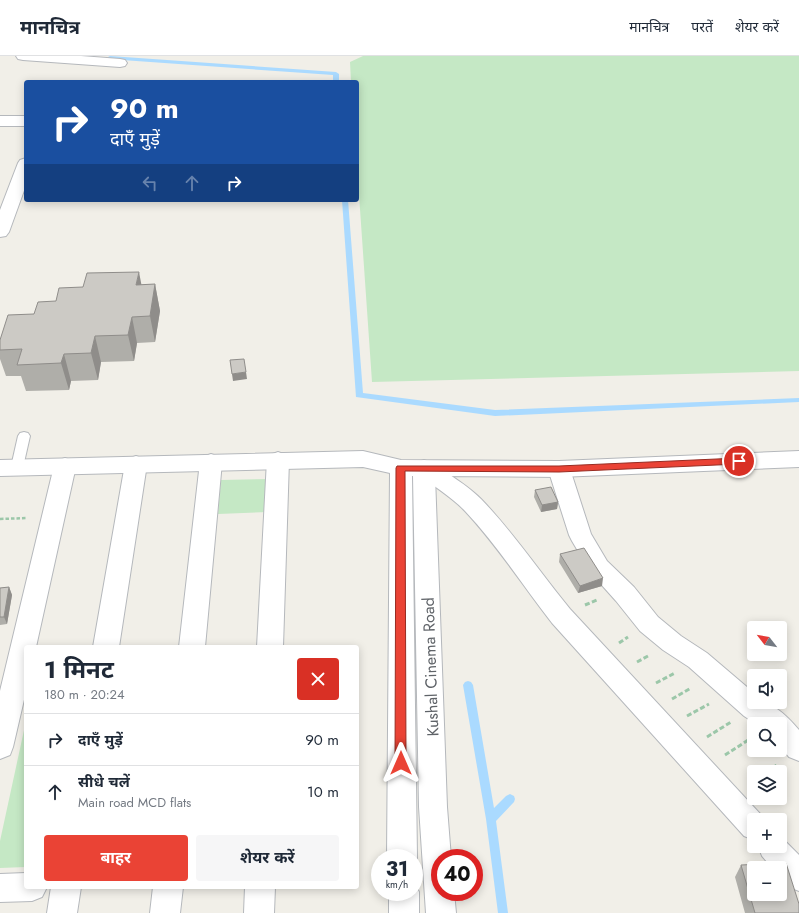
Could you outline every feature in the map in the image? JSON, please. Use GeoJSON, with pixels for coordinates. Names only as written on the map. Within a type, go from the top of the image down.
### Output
{"type":"FeatureCollection","features":[{"type":"Feature","properties":{"kind":"street"},"geometry":{"type":"LineString","coordinates":[[23,56],[120,63]]}},
{"type":"Feature","properties":{"kind":"street"},"geometry":{"type":"LineString","coordinates":[[0,121],[24,121]]}},
{"type":"Feature","properties":{"kind":"street"},"geometry":{"type":"LineString","coordinates":[[0,232],[7,194],[24,166]]}},
{"type":"Feature","properties":{"kind":"street"},"geometry":{"type":"LineString","coordinates":[[9,467],[363,459],[412,468],[559,469],[799,459]]}},
{"type":"Feature","properties":{"kind":"street"},"geometry":{"type":"LineString","coordinates":[[270,645],[278,460]]}},
{"type":"Feature","properties":{"kind":"street"},"geometry":{"type":"LineString","coordinates":[[192,645],[211,462]]}},
{"type":"Feature","properties":{"kind":"street"},"geometry":{"type":"LineString","coordinates":[[106,645],[136,464]]}},
{"type":"Feature","properties":{"kind":"street"},"geometry":{"type":"LineString","coordinates":[[29,645],[64,466]]}},
{"type":"Feature","properties":{"kind":"street"},"geometry":{"type":"LineString","coordinates":[[412,468],[472,504],[512,550],[540,590],[561,616],[605,666],[747,819]]}},
{"type":"Feature","properties":{"kind":"street","name":"Kushal Cinema Road"},"geometry":{"type":"LineString","coordinates":[[412,468],[441,913]]}},
{"type":"Feature","properties":{"kind":"street","name":"Kushal Cinema Road"},"geometry":{"type":"LineString","coordinates":[[402,849],[401,809],[412,468]]}},
{"type":"Feature","properties":{"kind":"street"},"geometry":{"type":"LineString","coordinates":[[559,469],[580,535],[599,567],[625,594],[649,624],[672,643],[706,667],[747,703]]}},
{"type":"Feature","properties":{"kind":"street"},"geometry":{"type":"LineString","coordinates":[[0,747],[19,697],[24,671]]}},
{"type":"Feature","properties":{"kind":"street"},"geometry":{"type":"LineString","coordinates":[[754,709],[766,717]]}},
{"type":"Feature","properties":{"kind":"street"},"geometry":{"type":"LineString","coordinates":[[787,735],[799,749]]}},
{"type":"Feature","properties":{"kind":"street"},"geometry":{"type":"LineString","coordinates":[[401,809],[433,807]]}},
{"type":"Feature","properties":{"kind":"street"},"geometry":{"type":"LineString","coordinates":[[778,853],[799,877]]}},
{"type":"Feature","properties":{"kind":"street"},"geometry":{"type":"LineString","coordinates":[[0,888],[24,887]]}},
{"type":"Feature","properties":{"kind":"street"},"geometry":{"type":"LineString","coordinates":[[62,913],[66,889]]}},
{"type":"Feature","properties":{"kind":"street"},"geometry":{"type":"LineString","coordinates":[[166,913],[168,889]]}},
{"type":"Feature","properties":{"kind":"street"},"geometry":{"type":"LineString","coordinates":[[259,913],[260,889]]}},
{"type":"Feature","properties":{"kind":"street"},"geometry":{"type":"LineString","coordinates":[[404,901],[404,913]]}},
{"type":"Feature","properties":{"kind":"lane"},"geometry":{"type":"LineString","coordinates":[[9,467],[24,436]]}},
{"type":"Feature","properties":{"kind":"path"},"geometry":{"type":"LineString","coordinates":[[561,616],[595,601],[618,588]]}},
{"type":"Feature","properties":{"kind":"path"},"geometry":{"type":"LineString","coordinates":[[605,666],[649,624]]}},
{"type":"Feature","properties":{"kind":"path"},"geometry":{"type":"LineString","coordinates":[[605,666],[672,643]]}},
{"type":"Feature","properties":{"kind":"path"},"geometry":{"type":"LineString","coordinates":[[649,713],[706,667]]}},
{"type":"Feature","properties":{"kind":"path"},"geometry":{"type":"LineString","coordinates":[[649,713],[706,667]]}},
{"type":"Feature","properties":{"kind":"path"},"geometry":{"type":"LineString","coordinates":[[649,713],[732,691]]}},
{"type":"Feature","properties":{"kind":"path"},"geometry":{"type":"LineString","coordinates":[[684,751],[751,709]]}},
{"type":"Feature","properties":{"kind":"path"},"geometry":{"type":"LineString","coordinates":[[701,770],[747,741]]}},
{"type":"Feature","properties":{"kind":"green space"},"geometry":{"type":"Polygon","coordinates":[[[363,56],[799,56],[799,371],[372,382],[359,195],[359,80],[351,80],[350,62],[363,56]]]}},
{"type":"Feature","properties":{"kind":"green space"},"geometry":{"type":"Polygon","coordinates":[[[270,479],[268,512],[218,514],[221,480],[270,479]]]}},
{"type":"Feature","properties":{"kind":"green space"},"geometry":{"type":"Polygon","coordinates":[[[24,730],[24,867],[0,868],[0,841],[24,730]]]}},
{"type":"Feature","properties":{"kind":"building"},"geometry":{"type":"Polygon","coordinates":[[[139,272],[136,285],[155,284],[150,316],[132,317],[128,335],[95,336],[91,353],[64,354],[61,363],[17,365],[22,349],[0,350],[0,340],[8,315],[34,314],[38,302],[56,301],[59,288],[83,287],[87,273],[139,272]]]}},
{"type":"Feature","properties":{"kind":"building"},"geometry":{"type":"Polygon","coordinates":[[[244,359],[246,372],[232,374],[230,360],[244,359]]]}},
{"type":"Feature","properties":{"kind":"building"},"geometry":{"type":"Polygon","coordinates":[[[551,487],[558,502],[542,505],[535,490],[551,487]]]}},
{"type":"Feature","properties":{"kind":"building"},"geometry":{"type":"Polygon","coordinates":[[[584,548],[603,578],[580,586],[560,554],[584,548]]]}},
{"type":"Feature","properties":{"kind":"building"},"geometry":{"type":"Polygon","coordinates":[[[9,587],[4,617],[0,617],[0,588],[9,587]]]}},
{"type":"Feature","properties":{"kind":"building"},"geometry":{"type":"Polygon","coordinates":[[[741,865],[747,865],[747,886],[741,865]]]}},
{"type":"Feature","properties":{"kind":"building"},"geometry":{"type":"Polygon","coordinates":[[[787,866],[799,904],[799,913],[755,913],[752,901],[787,901],[787,866]]]}},
{"type":"Feature","properties":{"kind":"waterway"},"geometry":{"type":"LineString","coordinates":[[110,58],[336,74],[336,80]]}},
{"type":"Feature","properties":{"kind":"waterway"},"geometry":{"type":"LineString","coordinates":[[345,202],[359,395],[495,413],[799,400]]}},
{"type":"Feature","properties":{"kind":"waterway"},"geometry":{"type":"LineString","coordinates":[[468,685],[491,819]]}},
{"type":"Feature","properties":{"kind":"waterway"},"geometry":{"type":"LineString","coordinates":[[491,819],[510,799]]}},
{"type":"Feature","properties":{"kind":"waterway"},"geometry":{"type":"LineString","coordinates":[[491,819],[503,913]]}},
{"type":"Feature","properties":{"kind":"route"},"geometry":{"type":"LineString","coordinates":[[401,763],[401,468],[559,469],[739,461]]}}]}
